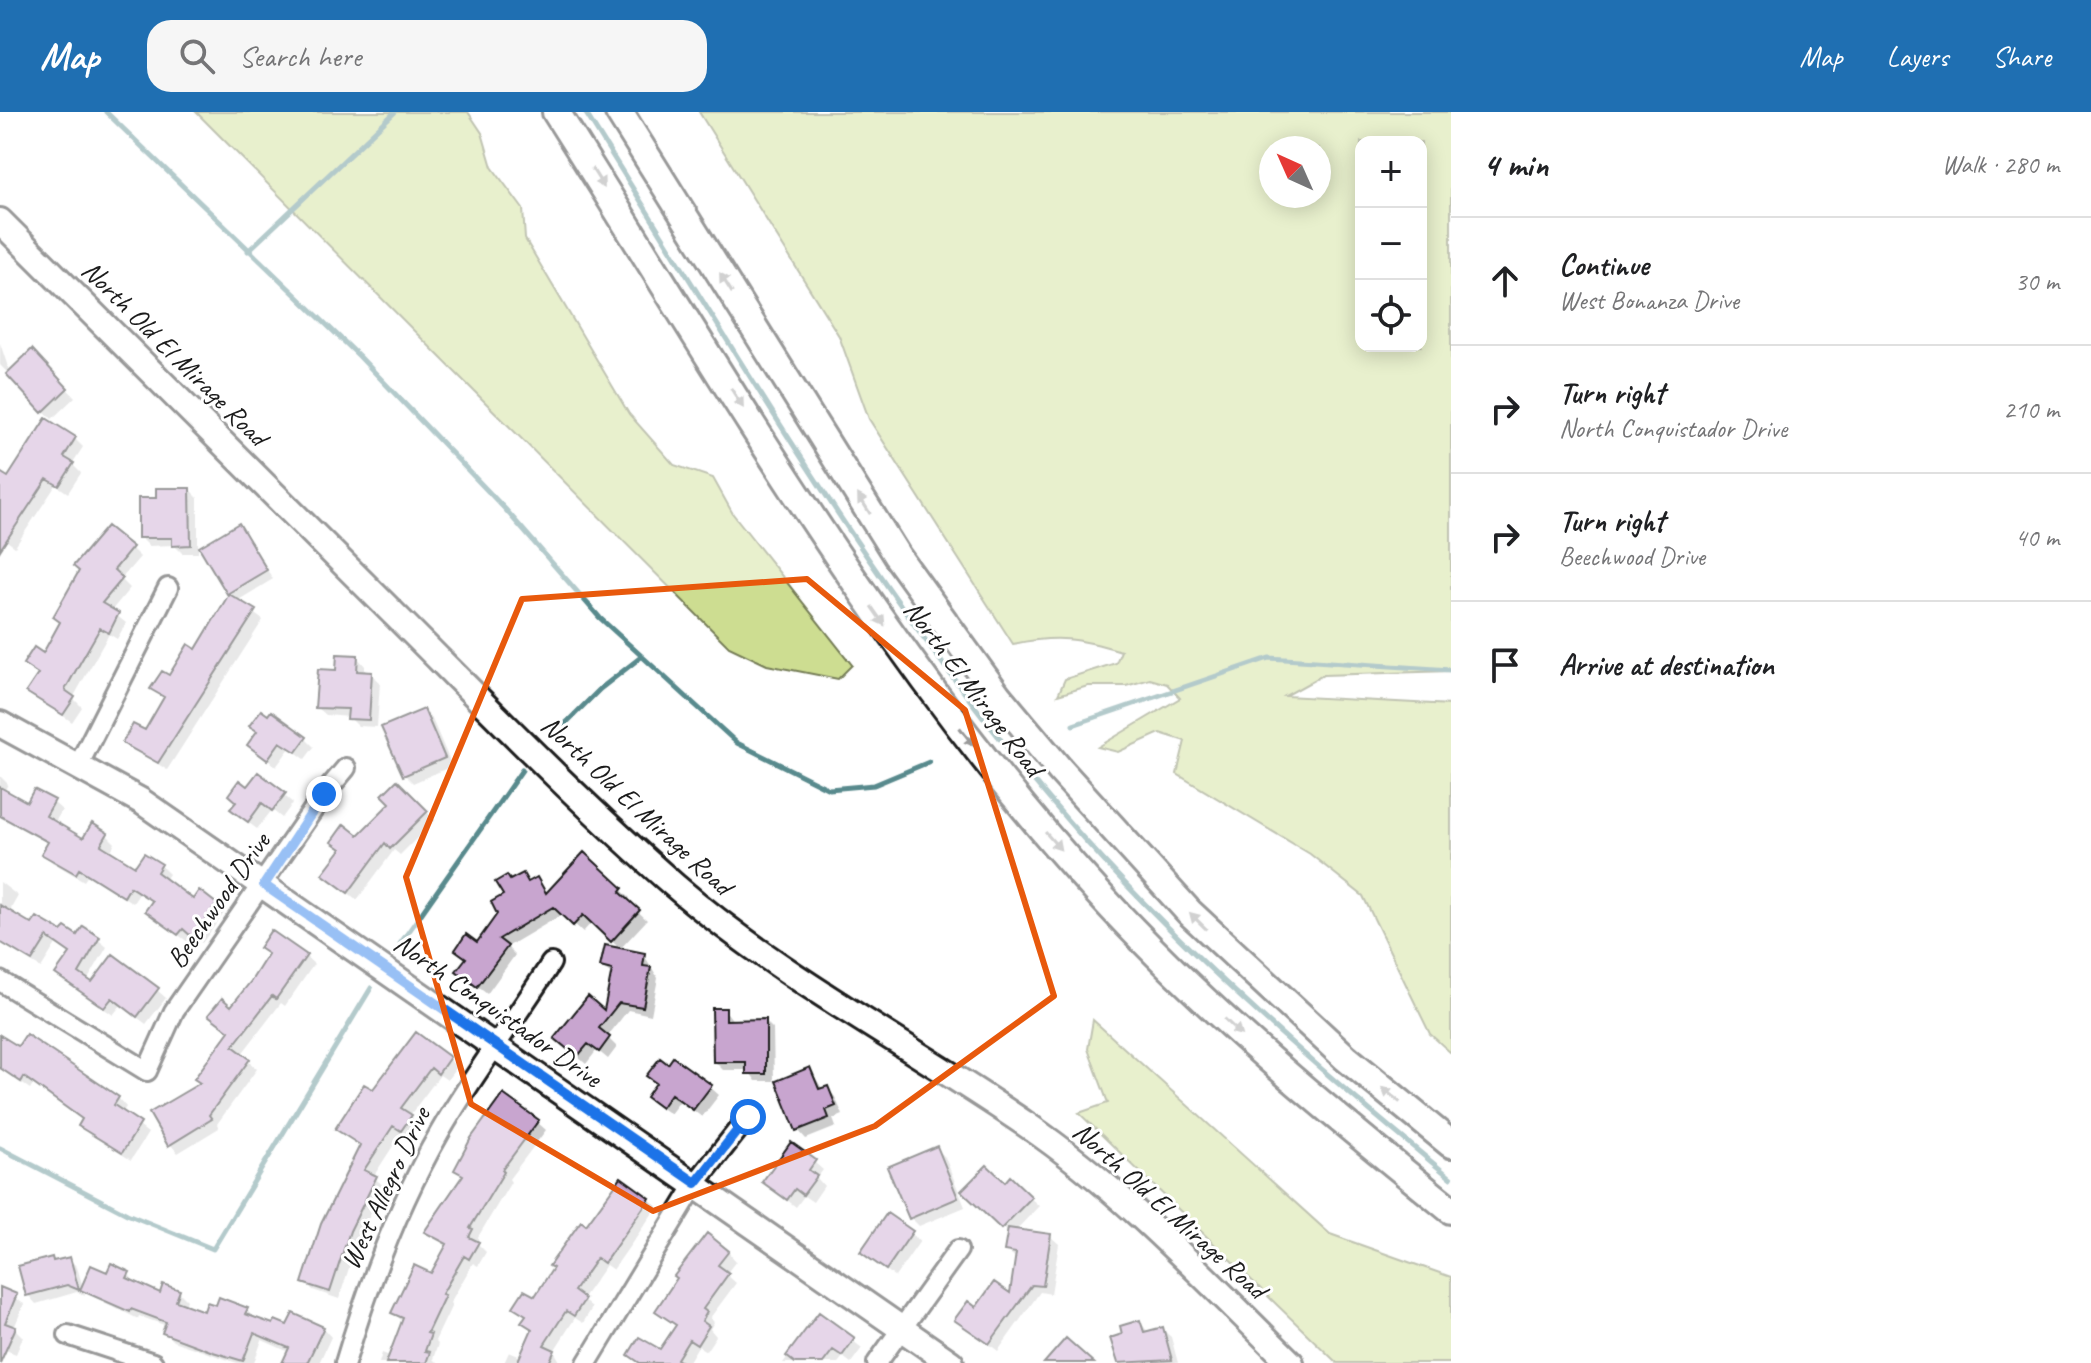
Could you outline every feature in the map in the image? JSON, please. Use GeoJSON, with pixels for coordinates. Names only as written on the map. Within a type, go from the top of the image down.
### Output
{"type":"FeatureCollection","features":[{"type":"Feature","properties":{"kind":"main road","name":"North El Mirage Road"},"geometry":{"type":"LineString","coordinates":[[556,112],[817,526],[932,692],[1003,781],[1099,894],[1246,1040],[1451,1210]]}},
{"type":"Feature","properties":{"kind":"main road","name":"North El Mirage Road"},"geometry":{"type":"LineString","coordinates":[[619,112],[897,556],[972,660],[1061,771],[1155,878],[1234,956],[1346,1058],[1451,1144]]}},
{"type":"Feature","properties":{"kind":"street","name":"North Old El Mirage Road"},"geometry":{"type":"LineString","coordinates":[[0,221],[544,763],[675,886],[750,947],[816,993],[1028,1126],[1098,1178],[1291,1363]]}},
{"type":"Feature","properties":{"kind":"street"},"geometry":{"type":"LineString","coordinates":[[79,764],[168,588]]}},
{"type":"Feature","properties":{"kind":"street","name":"North Conquistador Drive"},"geometry":{"type":"LineString","coordinates":[[0,724],[79,764],[141,801],[696,1183],[951,1363]]}},
{"type":"Feature","properties":{"kind":"street","name":"Beechwood Drive"},"geometry":{"type":"LineString","coordinates":[[0,981],[147,1071],[174,1011],[324,794],[346,768]]}},
{"type":"Feature","properties":{"kind":"street","name":"West Allegro Drive"},"geometry":{"type":"LineString","coordinates":[[345,1363],[381,1249],[440,1132],[551,963]]}},
{"type":"Feature","properties":{"kind":"street"},"geometry":{"type":"LineString","coordinates":[[587,1363],[696,1183],[748,1117]]}},
{"type":"Feature","properties":{"kind":"street"},"geometry":{"type":"LineString","coordinates":[[877,1363],[958,1250]]}},
{"type":"Feature","properties":{"kind":"street"},"geometry":{"type":"LineString","coordinates":[[68,1335],[153,1363]]}},
{"type":"Feature","properties":{"kind":"highlighted area"},"geometry":{"type":"Polygon","coordinates":[[[807,579],[965,710],[1054,996],[875,1126],[653,1211],[471,1104],[406,877],[522,599],[807,579]]]}},
{"type":"Feature","properties":{"kind":"green space"},"geometry":{"type":"Polygon","coordinates":[[[196,112],[468,112],[482,133],[492,167],[523,209],[525,239],[629,414],[674,465],[713,478],[733,514],[852,665],[838,679],[767,665],[729,647],[196,112]]]}},
{"type":"Feature","properties":{"kind":"green space"},"geometry":{"type":"Polygon","coordinates":[[[699,112],[1451,112],[1451,671],[1323,675],[1285,696],[1451,705],[1451,1053],[1430,1034],[1363,896],[1310,854],[1177,774],[1185,741],[1160,733],[1118,752],[1098,747],[1180,698],[1167,684],[1150,679],[1126,686],[1088,686],[1058,695],[1065,679],[1116,663],[1121,651],[1068,639],[1013,644],[869,419],[839,336],[699,112]]]}},
{"type":"Feature","properties":{"kind":"green space"},"geometry":{"type":"Polygon","coordinates":[[[1093,1020],[1330,1234],[1451,1277],[1451,1363],[1337,1363],[1079,1113],[1108,1103],[1088,1049],[1093,1020]]]}},
{"type":"Feature","properties":{"kind":"building"},"geometry":{"type":"Polygon","coordinates":[[[32,349],[68,388],[42,413],[6,374],[32,349]]]}},
{"type":"Feature","properties":{"kind":"building"},"geometry":{"type":"Polygon","coordinates":[[[46,418],[76,437],[64,457],[74,463],[59,486],[47,479],[0,550],[0,472],[8,477],[46,418]]]}},
{"type":"Feature","properties":{"kind":"building"},"geometry":{"type":"Polygon","coordinates":[[[156,488],[190,488],[191,545],[172,546],[172,538],[138,538],[138,498],[156,498],[156,488]]]}},
{"type":"Feature","properties":{"kind":"building"},"geometry":{"type":"Polygon","coordinates":[[[239,523],[267,570],[227,594],[199,547],[239,523]]]}},
{"type":"Feature","properties":{"kind":"building"},"geometry":{"type":"Polygon","coordinates":[[[107,526],[133,547],[114,570],[123,578],[102,603],[119,613],[109,633],[100,628],[65,690],[75,697],[63,715],[26,692],[38,674],[23,664],[34,647],[43,653],[60,622],[53,617],[79,571],[73,566],[107,526]]]}},
{"type":"Feature","properties":{"kind":"building"},"geometry":{"type":"Polygon","coordinates":[[[229,594],[256,610],[158,763],[122,743],[133,724],[145,730],[164,697],[150,689],[162,671],[169,675],[188,644],[196,649],[229,594]]]}},
{"type":"Feature","properties":{"kind":"building"},"geometry":{"type":"Polygon","coordinates":[[[337,654],[358,655],[357,671],[372,672],[369,720],[347,719],[348,709],[315,708],[318,669],[336,670],[337,654]]]}},
{"type":"Feature","properties":{"kind":"building"},"geometry":{"type":"Polygon","coordinates":[[[424,709],[445,758],[403,776],[381,727],[424,709]]]}},
{"type":"Feature","properties":{"kind":"building"},"geometry":{"type":"Polygon","coordinates":[[[261,710],[268,715],[271,711],[307,737],[296,752],[280,742],[267,760],[247,745],[257,731],[249,726],[261,710]]]}},
{"type":"Feature","properties":{"kind":"building"},"geometry":{"type":"Polygon","coordinates":[[[258,772],[286,793],[272,811],[262,803],[248,822],[230,809],[236,802],[228,795],[239,780],[247,786],[258,772]]]}},
{"type":"Feature","properties":{"kind":"building"},"geometry":{"type":"Polygon","coordinates":[[[397,780],[428,811],[390,849],[385,843],[348,893],[322,874],[341,849],[331,842],[344,824],[358,835],[390,803],[382,795],[397,780]]]}},
{"type":"Feature","properties":{"kind":"building"},"geometry":{"type":"Polygon","coordinates":[[[0,787],[27,802],[34,789],[55,800],[46,816],[83,838],[92,823],[108,833],[101,845],[135,866],[144,853],[162,864],[157,872],[193,899],[199,890],[217,904],[192,937],[183,929],[178,935],[145,911],[152,901],[130,887],[124,897],[79,869],[76,874],[41,854],[48,842],[0,816],[0,787]]]}},
{"type":"Feature","properties":{"kind":"building"},"geometry":{"type":"Polygon","coordinates":[[[584,852],[623,888],[620,892],[640,910],[611,942],[583,915],[573,926],[553,907],[499,939],[508,946],[477,987],[456,971],[466,958],[455,950],[466,934],[477,942],[497,914],[491,902],[503,895],[495,882],[507,875],[510,880],[523,873],[528,882],[537,877],[546,893],[584,852]]]}},
{"type":"Feature","properties":{"kind":"building"},"geometry":{"type":"Polygon","coordinates":[[[0,905],[32,924],[37,917],[61,931],[65,927],[77,935],[83,926],[100,937],[79,973],[92,982],[113,954],[159,988],[137,1017],[112,998],[104,1008],[55,974],[70,953],[47,937],[32,961],[0,942],[0,905]]]}},
{"type":"Feature","properties":{"kind":"building"},"geometry":{"type":"Polygon","coordinates":[[[271,930],[307,955],[276,999],[272,996],[233,1046],[250,1059],[209,1115],[212,1119],[168,1146],[149,1113],[200,1083],[194,1079],[229,1031],[208,1015],[222,998],[231,1006],[251,981],[268,954],[259,948],[271,930]]]}},
{"type":"Feature","properties":{"kind":"building"},"geometry":{"type":"Polygon","coordinates":[[[605,945],[645,953],[643,966],[651,967],[643,1007],[619,1003],[599,1028],[610,1037],[599,1052],[588,1044],[577,1057],[554,1038],[588,996],[604,1010],[612,970],[600,967],[605,945]]]}},
{"type":"Feature","properties":{"kind":"building"},"geometry":{"type":"Polygon","coordinates":[[[712,1008],[726,1008],[726,1020],[766,1019],[766,1074],[746,1074],[746,1062],[713,1062],[712,1008]]]}},
{"type":"Feature","properties":{"kind":"building"},"geometry":{"type":"Polygon","coordinates":[[[416,1032],[450,1057],[438,1074],[431,1068],[401,1108],[412,1115],[401,1131],[393,1126],[364,1170],[377,1176],[350,1231],[330,1292],[302,1283],[321,1224],[360,1145],[335,1129],[364,1084],[373,1089],[416,1032]]]}},
{"type":"Feature","properties":{"kind":"building"},"geometry":{"type":"Polygon","coordinates":[[[26,1034],[119,1097],[114,1105],[141,1123],[122,1153],[78,1126],[82,1119],[24,1077],[21,1082],[0,1068],[0,1035],[18,1046],[26,1034]]]}},
{"type":"Feature","properties":{"kind":"building"},"geometry":{"type":"Polygon","coordinates":[[[673,1057],[712,1085],[693,1110],[671,1094],[661,1108],[646,1097],[656,1083],[646,1076],[660,1058],[668,1064],[673,1057]]]}},
{"type":"Feature","properties":{"kind":"building"},"geometry":{"type":"Polygon","coordinates":[[[810,1067],[819,1089],[828,1086],[836,1106],[826,1110],[829,1118],[796,1131],[776,1081],[810,1067]]]}},
{"type":"Feature","properties":{"kind":"building"},"geometry":{"type":"Polygon","coordinates":[[[503,1094],[539,1120],[502,1170],[504,1172],[470,1228],[473,1229],[469,1237],[479,1242],[469,1259],[464,1256],[442,1294],[445,1295],[427,1333],[431,1334],[425,1351],[430,1352],[426,1363],[386,1363],[403,1318],[391,1313],[414,1265],[431,1273],[447,1244],[424,1232],[463,1175],[454,1170],[471,1138],[503,1094]]]}},
{"type":"Feature","properties":{"kind":"building"},"geometry":{"type":"Polygon","coordinates":[[[791,1142],[816,1160],[809,1170],[817,1176],[803,1195],[795,1189],[787,1200],[762,1182],[791,1142]]]}},
{"type":"Feature","properties":{"kind":"building"},"geometry":{"type":"Polygon","coordinates":[[[937,1146],[958,1198],[909,1219],[887,1167],[937,1146]]]}},
{"type":"Feature","properties":{"kind":"building"},"geometry":{"type":"Polygon","coordinates":[[[987,1165],[1005,1182],[1010,1176],[1032,1197],[1001,1229],[961,1191],[987,1165]]]}},
{"type":"Feature","properties":{"kind":"building"},"geometry":{"type":"Polygon","coordinates":[[[621,1177],[650,1198],[604,1263],[597,1258],[574,1291],[585,1299],[574,1316],[566,1311],[544,1345],[555,1350],[549,1363],[517,1363],[532,1329],[521,1322],[526,1315],[513,1307],[524,1290],[535,1296],[553,1268],[549,1266],[581,1221],[586,1225],[621,1177]]]}},
{"type":"Feature","properties":{"kind":"building"},"geometry":{"type":"Polygon","coordinates":[[[887,1213],[913,1231],[886,1270],[860,1252],[887,1213]]]}},
{"type":"Feature","properties":{"kind":"building"},"geometry":{"type":"Polygon","coordinates":[[[1008,1228],[1051,1234],[1043,1286],[1032,1285],[989,1344],[954,1320],[968,1301],[976,1307],[994,1282],[1010,1293],[1016,1253],[1004,1251],[1008,1228]]]}},
{"type":"Feature","properties":{"kind":"building"},"geometry":{"type":"Polygon","coordinates":[[[707,1233],[729,1251],[718,1265],[729,1273],[703,1309],[707,1312],[702,1321],[709,1326],[697,1345],[689,1340],[677,1359],[683,1363],[640,1363],[628,1355],[639,1337],[660,1349],[676,1325],[655,1311],[677,1278],[674,1276],[707,1233]]]}},
{"type":"Feature","properties":{"kind":"building"},"geometry":{"type":"Polygon","coordinates":[[[52,1257],[53,1261],[70,1257],[79,1290],[67,1285],[26,1296],[18,1266],[52,1257]]]}},
{"type":"Feature","properties":{"kind":"building"},"geometry":{"type":"Polygon","coordinates":[[[111,1263],[130,1272],[127,1278],[160,1293],[163,1284],[180,1290],[176,1301],[204,1311],[207,1302],[216,1305],[219,1297],[248,1308],[245,1314],[273,1324],[275,1320],[287,1325],[293,1313],[324,1327],[307,1363],[282,1363],[289,1348],[254,1333],[243,1361],[213,1352],[162,1333],[166,1322],[131,1309],[130,1312],[80,1290],[91,1265],[107,1272],[111,1263]]]}},
{"type":"Feature","properties":{"kind":"building"},"geometry":{"type":"Polygon","coordinates":[[[0,1287],[17,1294],[5,1323],[16,1327],[0,1363],[0,1287]]]}},
{"type":"Feature","properties":{"kind":"building"},"geometry":{"type":"Polygon","coordinates":[[[819,1312],[855,1338],[842,1356],[833,1350],[823,1363],[795,1363],[786,1356],[819,1312]]]}},
{"type":"Feature","properties":{"kind":"building"},"geometry":{"type":"Polygon","coordinates":[[[1140,1320],[1144,1332],[1163,1327],[1172,1360],[1118,1363],[1110,1338],[1122,1334],[1120,1326],[1140,1320]]]}},
{"type":"Feature","properties":{"kind":"building"},"geometry":{"type":"Polygon","coordinates":[[[1066,1338],[1094,1363],[1044,1363],[1066,1338]]]}},
{"type":"Feature","properties":{"kind":"waterway"},"geometry":{"type":"LineString","coordinates":[[106,112],[359,356],[505,509],[600,618],[737,743],[829,789],[874,785],[929,762]]}},
{"type":"Feature","properties":{"kind":"waterway"},"geometry":{"type":"LineString","coordinates":[[248,251],[395,112]]}},
{"type":"Feature","properties":{"kind":"waterway"},"geometry":{"type":"LineString","coordinates":[[585,112],[760,393],[881,578],[1013,755],[1084,839],[1170,930],[1308,1057],[1451,1178]]}},
{"type":"Feature","properties":{"kind":"waterway"},"geometry":{"type":"LineString","coordinates":[[563,726],[600,689],[641,657]]}},
{"type":"Feature","properties":{"kind":"waterway"},"geometry":{"type":"LineString","coordinates":[[1073,725],[1269,658],[1451,670]]}},
{"type":"Feature","properties":{"kind":"waterway"},"geometry":{"type":"LineString","coordinates":[[400,944],[522,770]]}},
{"type":"Feature","properties":{"kind":"waterway"},"geometry":{"type":"LineString","coordinates":[[0,1148],[127,1214],[213,1249],[371,988]]}},
{"type":"Feature","properties":{"kind":"route"},"geometry":{"type":"LineString","coordinates":[[324,794],[264,885],[696,1183],[748,1117]]}}]}
